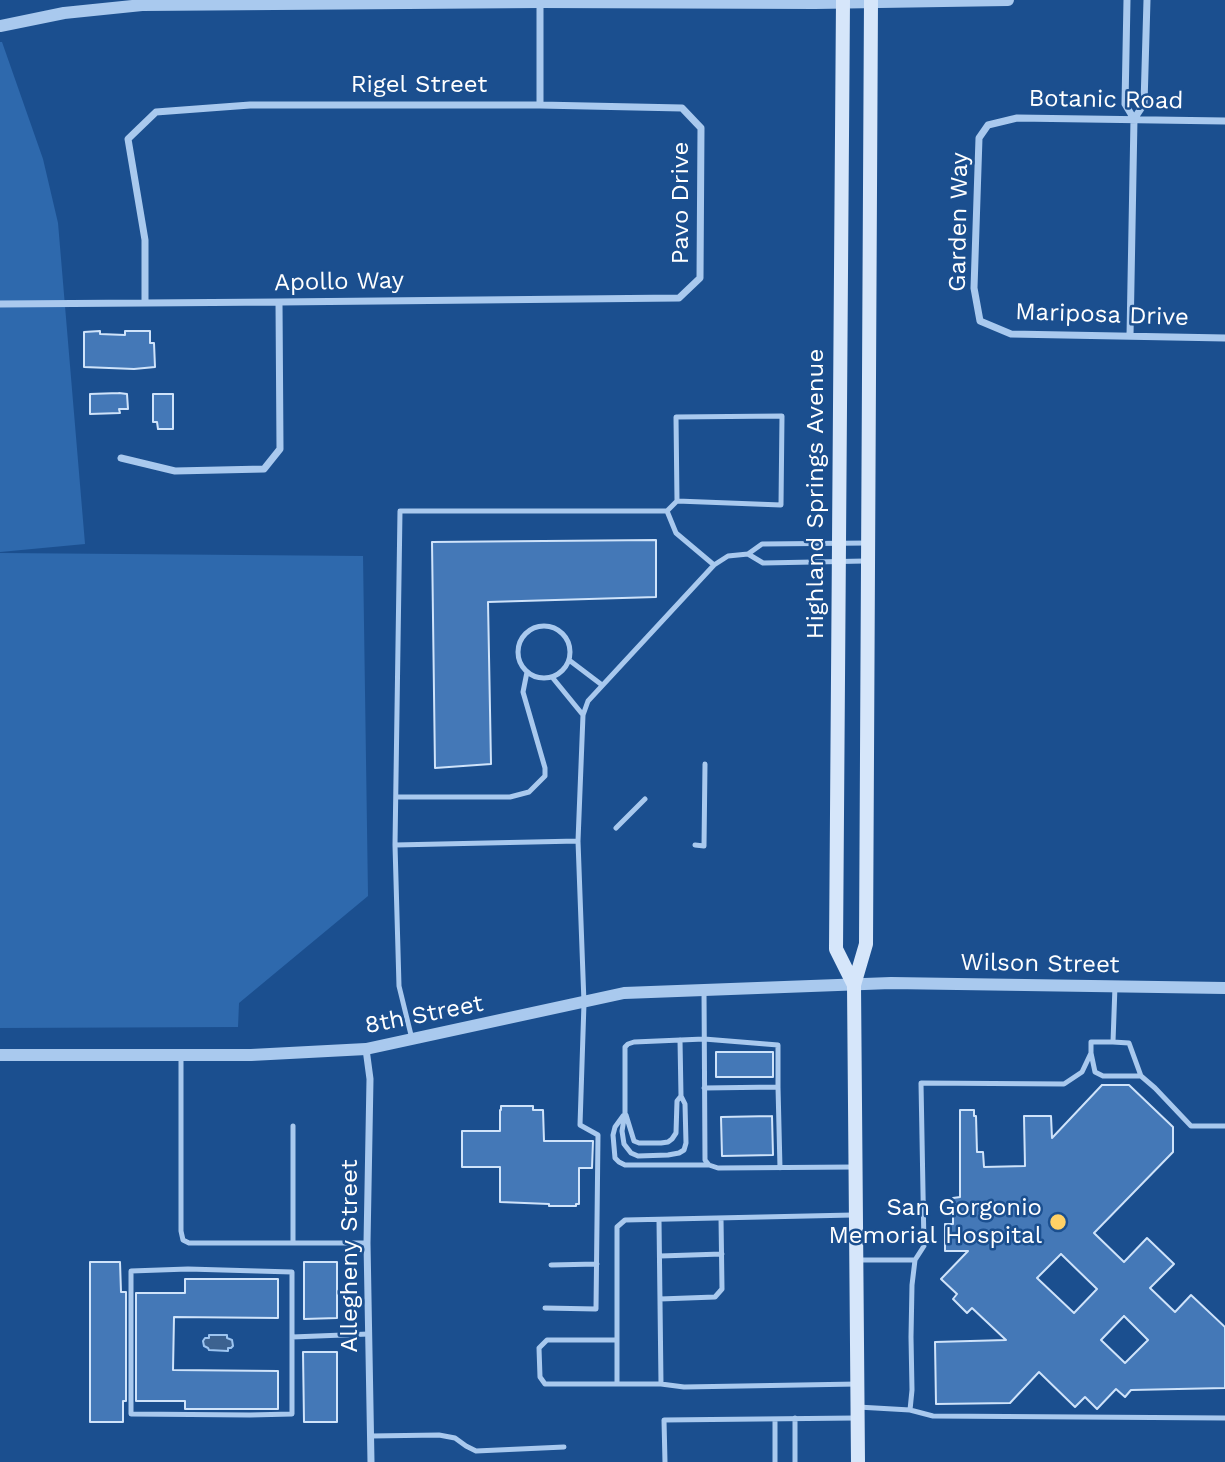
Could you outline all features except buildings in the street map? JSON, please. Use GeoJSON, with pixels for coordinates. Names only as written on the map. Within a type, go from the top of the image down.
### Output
{"type":"FeatureCollection","features":[{"type":"Feature","properties":{"kind":"main road","name":"Highland Springs Avenue"},"geometry":{"type":"LineString","coordinates":[[843,1],[836,950],[854,985]]}},
{"type":"Feature","properties":{"kind":"main road","name":"Highland Springs Avenue"},"geometry":{"type":"LineString","coordinates":[[858,1462],[854,985],[866,944],[871,1]]}},
{"type":"Feature","properties":{"kind":"street"},"geometry":{"type":"LineString","coordinates":[[0,26],[64,13],[142,5],[1008,0]]}},
{"type":"Feature","properties":{"kind":"street"},"geometry":{"type":"LineString","coordinates":[[1127,0],[1125,104],[1134,119],[1130,336]]}},
{"type":"Feature","properties":{"kind":"street"},"geometry":{"type":"LineString","coordinates":[[1134,119],[1144,104],[1147,0]]}},
{"type":"Feature","properties":{"kind":"street"},"geometry":{"type":"LineString","coordinates":[[540,1],[540,105]]}},
{"type":"Feature","properties":{"kind":"street","name":"Rigel Street"},"geometry":{"type":"LineString","coordinates":[[145,303],[145,240],[128,139],[156,112],[250,105],[682,108]]}},
{"type":"Feature","properties":{"kind":"street","name":"Pavo Drive"},"geometry":{"type":"LineString","coordinates":[[679,298],[700,278],[701,128],[682,108]]}},
{"type":"Feature","properties":{"kind":"street","name":"Botanic Road"},"geometry":{"type":"LineString","coordinates":[[988,125],[1017,118],[1225,121]]}},
{"type":"Feature","properties":{"kind":"street","name":"Garden Way"},"geometry":{"type":"LineString","coordinates":[[980,321],[974,288],[979,138],[988,125]]}},
{"type":"Feature","properties":{"kind":"street","name":"Apollo Way"},"geometry":{"type":"LineString","coordinates":[[0,304],[679,298]]}},
{"type":"Feature","properties":{"kind":"street"},"geometry":{"type":"LineString","coordinates":[[121,458],[175,471],[264,469],[280,449],[279,302]]}},
{"type":"Feature","properties":{"kind":"street","name":"Mariposa Drive"},"geometry":{"type":"LineString","coordinates":[[980,321],[1012,334],[1225,338]]}},
{"type":"Feature","properties":{"kind":"street","name":"Wilson Street"},"geometry":{"type":"LineString","coordinates":[[854,985],[891,983],[1225,988]]}},
{"type":"Feature","properties":{"kind":"street","name":"8th Street"},"geometry":{"type":"LineString","coordinates":[[0,1055],[251,1055],[366,1049],[624,993],[854,985]]}},
{"type":"Feature","properties":{"kind":"street","name":"Allegheny Street"},"geometry":{"type":"LineString","coordinates":[[366,1049],[370,1079],[367,1243],[371,1462]]}},
{"type":"Feature","properties":{"kind":"lane"},"geometry":{"type":"LineString","coordinates":[[413,1040],[399,986],[395,845],[400,511],[667,511],[677,501],[676,417],[782,416],[780,505],[677,501]]}},
{"type":"Feature","properties":{"kind":"lane"},"geometry":{"type":"LineString","coordinates":[[667,511],[676,533],[714,565]]}},
{"type":"Feature","properties":{"kind":"lane"},"geometry":{"type":"LineString","coordinates":[[545,1308],[596,1309],[598,1135],[580,1125],[583,1003],[578,841],[583,715],[587,701],[714,565],[729,556],[748,554],[762,544],[868,543]]}},
{"type":"Feature","properties":{"kind":"lane"},"geometry":{"type":"LineString","coordinates":[[748,554],[763,563],[868,561]]}},
{"type":"Feature","properties":{"kind":"lane"},"geometry":{"type":"LineString","coordinates":[[550,627],[565,636],[569,643],[569,660],[559,673],[543,678],[527,672],[518,657],[518,649],[521,640],[533,629],[550,627]]}},
{"type":"Feature","properties":{"kind":"lane"},"geometry":{"type":"LineString","coordinates":[[569,660],[602,685]]}},
{"type":"Feature","properties":{"kind":"lane"},"geometry":{"type":"LineString","coordinates":[[396,797],[510,797],[529,792],[545,776],[545,768],[523,692],[527,672]]}},
{"type":"Feature","properties":{"kind":"lane"},"geometry":{"type":"LineString","coordinates":[[552,677],[583,715]]}},
{"type":"Feature","properties":{"kind":"lane"},"geometry":{"type":"LineString","coordinates":[[695,845],[704,846],[705,764]]}},
{"type":"Feature","properties":{"kind":"lane"},"geometry":{"type":"LineString","coordinates":[[616,828],[645,799]]}},
{"type":"Feature","properties":{"kind":"lane"},"geometry":{"type":"LineString","coordinates":[[395,845],[578,841]]}},
{"type":"Feature","properties":{"kind":"lane"},"geometry":{"type":"LineString","coordinates":[[1113,1042],[1115,986]]}},
{"type":"Feature","properties":{"kind":"lane"},"geometry":{"type":"LineString","coordinates":[[704,990],[705,1160],[709,1165]]}},
{"type":"Feature","properties":{"kind":"lane"},"geometry":{"type":"LineString","coordinates":[[680,1040],[681,1096],[685,1104],[684,1150],[679,1153],[647,1156],[631,1153],[624,1144],[622,1131],[625,1113],[625,1047],[628,1044],[634,1042],[680,1040],[704,1039],[778,1045],[780,1168]]}},
{"type":"Feature","properties":{"kind":"lane"},"geometry":{"type":"LineString","coordinates":[[1141,1076],[1103,1076],[1095,1072],[1091,1042],[1129,1043],[1141,1076],[1191,1126],[1225,1126]]}},
{"type":"Feature","properties":{"kind":"lane"},"geometry":{"type":"LineString","coordinates":[[910,1410],[915,1261],[924,1246],[920,1083],[1064,1084],[1082,1072],[1091,1053]]}},
{"type":"Feature","properties":{"kind":"lane"},"geometry":{"type":"LineString","coordinates":[[181,1054],[183,1240],[189,1243],[367,1243]]}},
{"type":"Feature","properties":{"kind":"lane"},"geometry":{"type":"LineString","coordinates":[[704,1088],[778,1087]]}},
{"type":"Feature","properties":{"kind":"lane"},"geometry":{"type":"LineString","coordinates":[[625,1113],[634,1140],[648,1144],[668,1142],[676,1133],[677,1101],[681,1096]]}},
{"type":"Feature","properties":{"kind":"lane"},"geometry":{"type":"LineString","coordinates":[[625,1113],[615,1127],[614,1135],[615,1158],[625,1165],[709,1165],[718,1168],[856,1167]]}},
{"type":"Feature","properties":{"kind":"lane"},"geometry":{"type":"LineString","coordinates":[[292,1126],[292,1243]]}},
{"type":"Feature","properties":{"kind":"lane"},"geometry":{"type":"LineString","coordinates":[[618,1384],[617,1227],[625,1220],[856,1215]]}},
{"type":"Feature","properties":{"kind":"lane"},"geometry":{"type":"LineString","coordinates":[[660,1298],[715,1297],[722,1289],[721,1218]]}},
{"type":"Feature","properties":{"kind":"lane"},"geometry":{"type":"LineString","coordinates":[[659,1220],[661,1384]]}},
{"type":"Feature","properties":{"kind":"lane"},"geometry":{"type":"LineString","coordinates":[[660,1256],[722,1254]]}},
{"type":"Feature","properties":{"kind":"lane"},"geometry":{"type":"LineString","coordinates":[[856,1261],[915,1261]]}},
{"type":"Feature","properties":{"kind":"lane"},"geometry":{"type":"LineString","coordinates":[[551,1265],[597,1264]]}},
{"type":"Feature","properties":{"kind":"lane"},"geometry":{"type":"LineString","coordinates":[[188,1269],[292,1272],[292,1337],[292,1414],[131,1414],[131,1271],[188,1269]]}},
{"type":"Feature","properties":{"kind":"lane"},"geometry":{"type":"LineString","coordinates":[[292,1337],[369,1334]]}},
{"type":"Feature","properties":{"kind":"lane"},"geometry":{"type":"LineString","coordinates":[[617,1340],[547,1340],[540,1348],[540,1377],[545,1384],[661,1384],[684,1387],[858,1384]]}},
{"type":"Feature","properties":{"kind":"lane"},"geometry":{"type":"LineString","coordinates":[[664,1462],[664,1420],[795,1419],[910,1410],[933,1416],[1225,1418]]}},
{"type":"Feature","properties":{"kind":"lane"},"geometry":{"type":"LineString","coordinates":[[775,1419],[775,1462]]}},
{"type":"Feature","properties":{"kind":"lane"},"geometry":{"type":"LineString","coordinates":[[795,1419],[795,1462]]}},
{"type":"Feature","properties":{"kind":"lane"},"geometry":{"type":"LineString","coordinates":[[370,1436],[439,1435],[455,1438],[476,1451],[564,1447]]}},
{"type":"Feature","properties":{"kind":"shaded area"},"geometry":{"type":"Polygon","coordinates":[[[0,42],[43,159],[58,223],[85,544],[0,552],[0,42]]]}},
{"type":"Feature","properties":{"kind":"shaded area"},"geometry":{"type":"Polygon","coordinates":[[[0,553],[363,556],[368,896],[239,1003],[238,1027],[0,1028],[0,553]]]}},
{"type":"Feature","properties":{"kind":"shaded area"},"geometry":{"type":"Polygon","coordinates":[[[209,1335],[227,1335],[233,1346],[228,1348],[228,1351],[209,1350],[203,1341],[209,1338],[209,1335]]]}},
{"type":"Feature","properties":{"kind":"place","name":"San Gorgonio Memorial Hospital"},"geometry":{"type":"Point","coordinates":[1058,1222]}}]}
